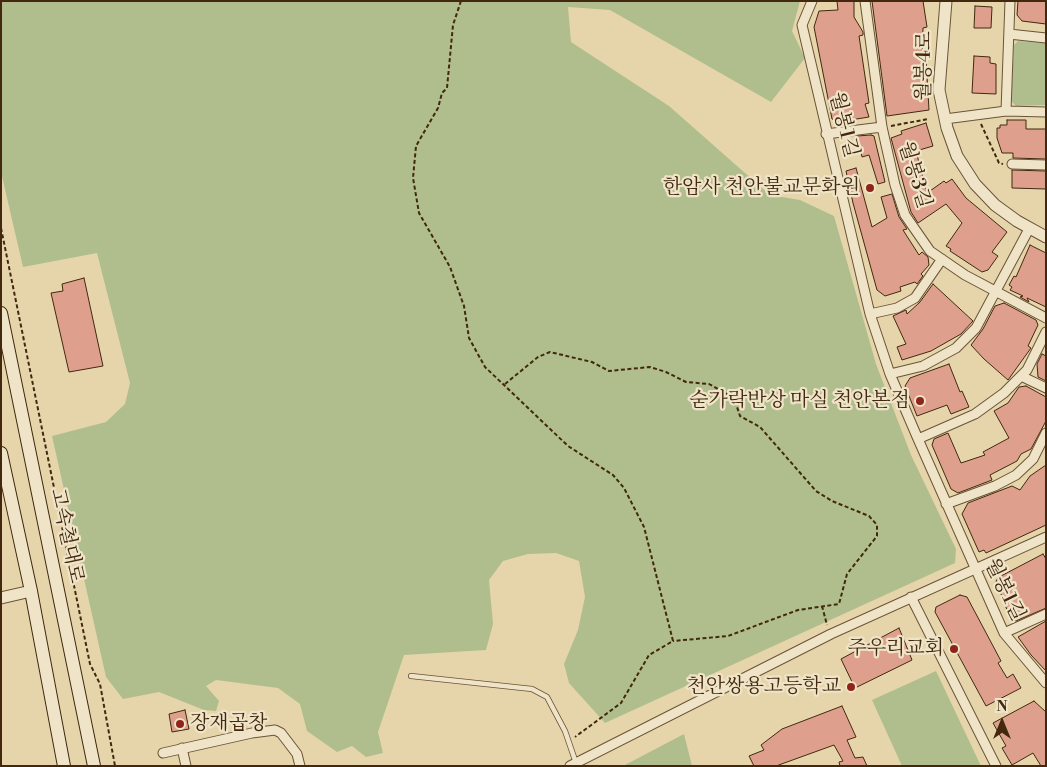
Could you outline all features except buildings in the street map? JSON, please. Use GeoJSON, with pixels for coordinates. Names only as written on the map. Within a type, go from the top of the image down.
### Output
{"type":"FeatureCollection","features":[{"type":"Feature","properties":{"kind":"main road","name":"고속철대로"},"geometry":{"type":"LineString","coordinates":[[1,313],[94,766]]}},
{"type":"Feature","properties":{"kind":"main road"},"geometry":{"type":"LineString","coordinates":[[1,453],[31,591],[64,766]]}},
{"type":"Feature","properties":{"kind":"street","name":"월봉1길"},"geometry":{"type":"LineString","coordinates":[[812,1],[802,25],[826,134],[870,314],[890,374],[1004,633],[1046,683]]}},
{"type":"Feature","properties":{"kind":"street","name":"월봉3길"},"geometry":{"type":"LineString","coordinates":[[865,1],[882,127],[895,185],[905,215],[930,251],[965,275],[1046,318]]}},
{"type":"Feature","properties":{"kind":"street","name":"월봉4로"},"geometry":{"type":"LineString","coordinates":[[946,1],[939,90],[945,119],[957,156],[975,184],[995,205],[1029,229],[1046,237]]}},
{"type":"Feature","properties":{"kind":"street"},"geometry":{"type":"LineString","coordinates":[[1006,111],[1010,1]]}},
{"type":"Feature","properties":{"kind":"street"},"geometry":{"type":"LineString","coordinates":[[1009,34],[1046,38]]}},
{"type":"Feature","properties":{"kind":"street"},"geometry":{"type":"LineString","coordinates":[[945,119],[1006,111],[1046,112]]}},
{"type":"Feature","properties":{"kind":"street"},"geometry":{"type":"LineString","coordinates":[[826,134],[882,127]]}},
{"type":"Feature","properties":{"kind":"street"},"geometry":{"type":"LineString","coordinates":[[1012,164],[1046,165]]}},
{"type":"Feature","properties":{"kind":"street"},"geometry":{"type":"LineString","coordinates":[[890,374],[923,366],[956,348],[976,328],[997,292],[1029,229]]}},
{"type":"Feature","properties":{"kind":"street"},"geometry":{"type":"LineString","coordinates":[[870,314],[897,308],[915,298],[942,259]]}},
{"type":"Feature","properties":{"kind":"street"},"geometry":{"type":"LineString","coordinates":[[918,439],[975,414],[1004,392],[1027,370],[1046,332]]}},
{"type":"Feature","properties":{"kind":"street"},"geometry":{"type":"LineString","coordinates":[[1021,376],[1046,388]]}},
{"type":"Feature","properties":{"kind":"street"},"geometry":{"type":"LineString","coordinates":[[946,504],[995,486],[1016,475],[1034,459],[1046,433]]}},
{"type":"Feature","properties":{"kind":"street"},"geometry":{"type":"LineString","coordinates":[[573,764],[831,634],[1046,537]]}},
{"type":"Feature","properties":{"kind":"street"},"geometry":{"type":"LineString","coordinates":[[1,598],[31,591]]}},
{"type":"Feature","properties":{"kind":"street"},"geometry":{"type":"LineString","coordinates":[[911,597],[996,766]]}},
{"type":"Feature","properties":{"kind":"street"},"geometry":{"type":"LineString","coordinates":[[1004,633],[1046,614]]}},
{"type":"Feature","properties":{"kind":"street"},"geometry":{"type":"LineString","coordinates":[[163,753],[252,732],[275,730],[281,734],[297,754],[300,766]]}},
{"type":"Feature","properties":{"kind":"street"},"geometry":{"type":"LineString","coordinates":[[182,748],[186,766]]}},
{"type":"Feature","properties":{"kind":"lane"},"geometry":{"type":"LineString","coordinates":[[411,676],[532,689],[547,697],[568,740],[573,764]]}},
{"type":"Feature","properties":{"kind":"path"},"geometry":{"type":"LineString","coordinates":[[461,1],[453,24],[447,88],[442,93],[438,108],[416,146],[413,178],[419,213],[450,267],[464,306],[469,338],[485,368],[505,384],[568,446],[613,475],[624,488],[644,527],[673,641]]}},
{"type":"Feature","properties":{"kind":"path"},"geometry":{"type":"LineString","coordinates":[[979,114],[998,164],[1012,164]]}},
{"type":"Feature","properties":{"kind":"path"},"geometry":{"type":"LineString","coordinates":[[882,127],[928,119]]}},
{"type":"Feature","properties":{"kind":"path"},"geometry":{"type":"LineString","coordinates":[[1,228],[90,664],[100,684],[115,766]]}},
{"type":"Feature","properties":{"kind":"path"},"geometry":{"type":"LineString","coordinates":[[505,384],[538,357],[550,352],[592,362],[609,371],[650,367],[666,372],[686,382],[709,384],[734,398],[740,416],[760,427],[816,490],[832,501],[869,516],[877,525],[877,536],[847,574],[839,604],[798,610],[728,636],[673,641],[649,655],[621,703],[586,731],[568,740]]}},
{"type":"Feature","properties":{"kind":"path"},"geometry":{"type":"LineString","coordinates":[[822,606],[831,634]]}},
{"type":"Feature","properties":{"kind":"green space"},"geometry":{"type":"Polygon","coordinates":[[[1,1],[800,1],[792,31],[805,58],[771,102],[610,10],[568,7],[571,42],[669,106],[770,195],[800,200],[834,216],[876,364],[911,455],[956,549],[955,563],[605,723],[569,683],[564,664],[578,630],[585,597],[579,561],[556,553],[528,554],[503,561],[489,580],[493,624],[486,650],[404,655],[378,732],[383,753],[366,757],[352,746],[337,752],[307,731],[300,704],[278,688],[216,680],[206,686],[219,701],[216,711],[204,710],[159,692],[123,699],[106,677],[52,436],[106,422],[125,404],[130,383],[97,253],[23,267],[1,172],[1,1]]]}},
{"type":"Feature","properties":{"kind":"green space"},"geometry":{"type":"Polygon","coordinates":[[[1018,41],[1046,43],[1046,105],[1016,106],[1011,101],[1014,45],[1018,41]]]}},
{"type":"Feature","properties":{"kind":"green space"},"geometry":{"type":"Polygon","coordinates":[[[936,671],[981,766],[902,766],[872,700],[936,671]]]}},
{"type":"Feature","properties":{"kind":"green space"},"geometry":{"type":"Polygon","coordinates":[[[684,734],[692,766],[623,766],[684,734]]]}},
{"type":"Feature","properties":{"kind":"place","name":"한암사 천안불교문화원"},"geometry":{"type":"Point","coordinates":[870,188]}},
{"type":"Feature","properties":{"kind":"place","name":"숟가락반상 마실 천안본점"},"geometry":{"type":"Point","coordinates":[920,401]}},
{"type":"Feature","properties":{"kind":"place","name":"주우리교회"},"geometry":{"type":"Point","coordinates":[954,649]}},
{"type":"Feature","properties":{"kind":"place","name":"천안쌍용고등학교"},"geometry":{"type":"Point","coordinates":[851,687]}},
{"type":"Feature","properties":{"kind":"place","name":"장재곱창"},"geometry":{"type":"Point","coordinates":[180,724]}}]}
